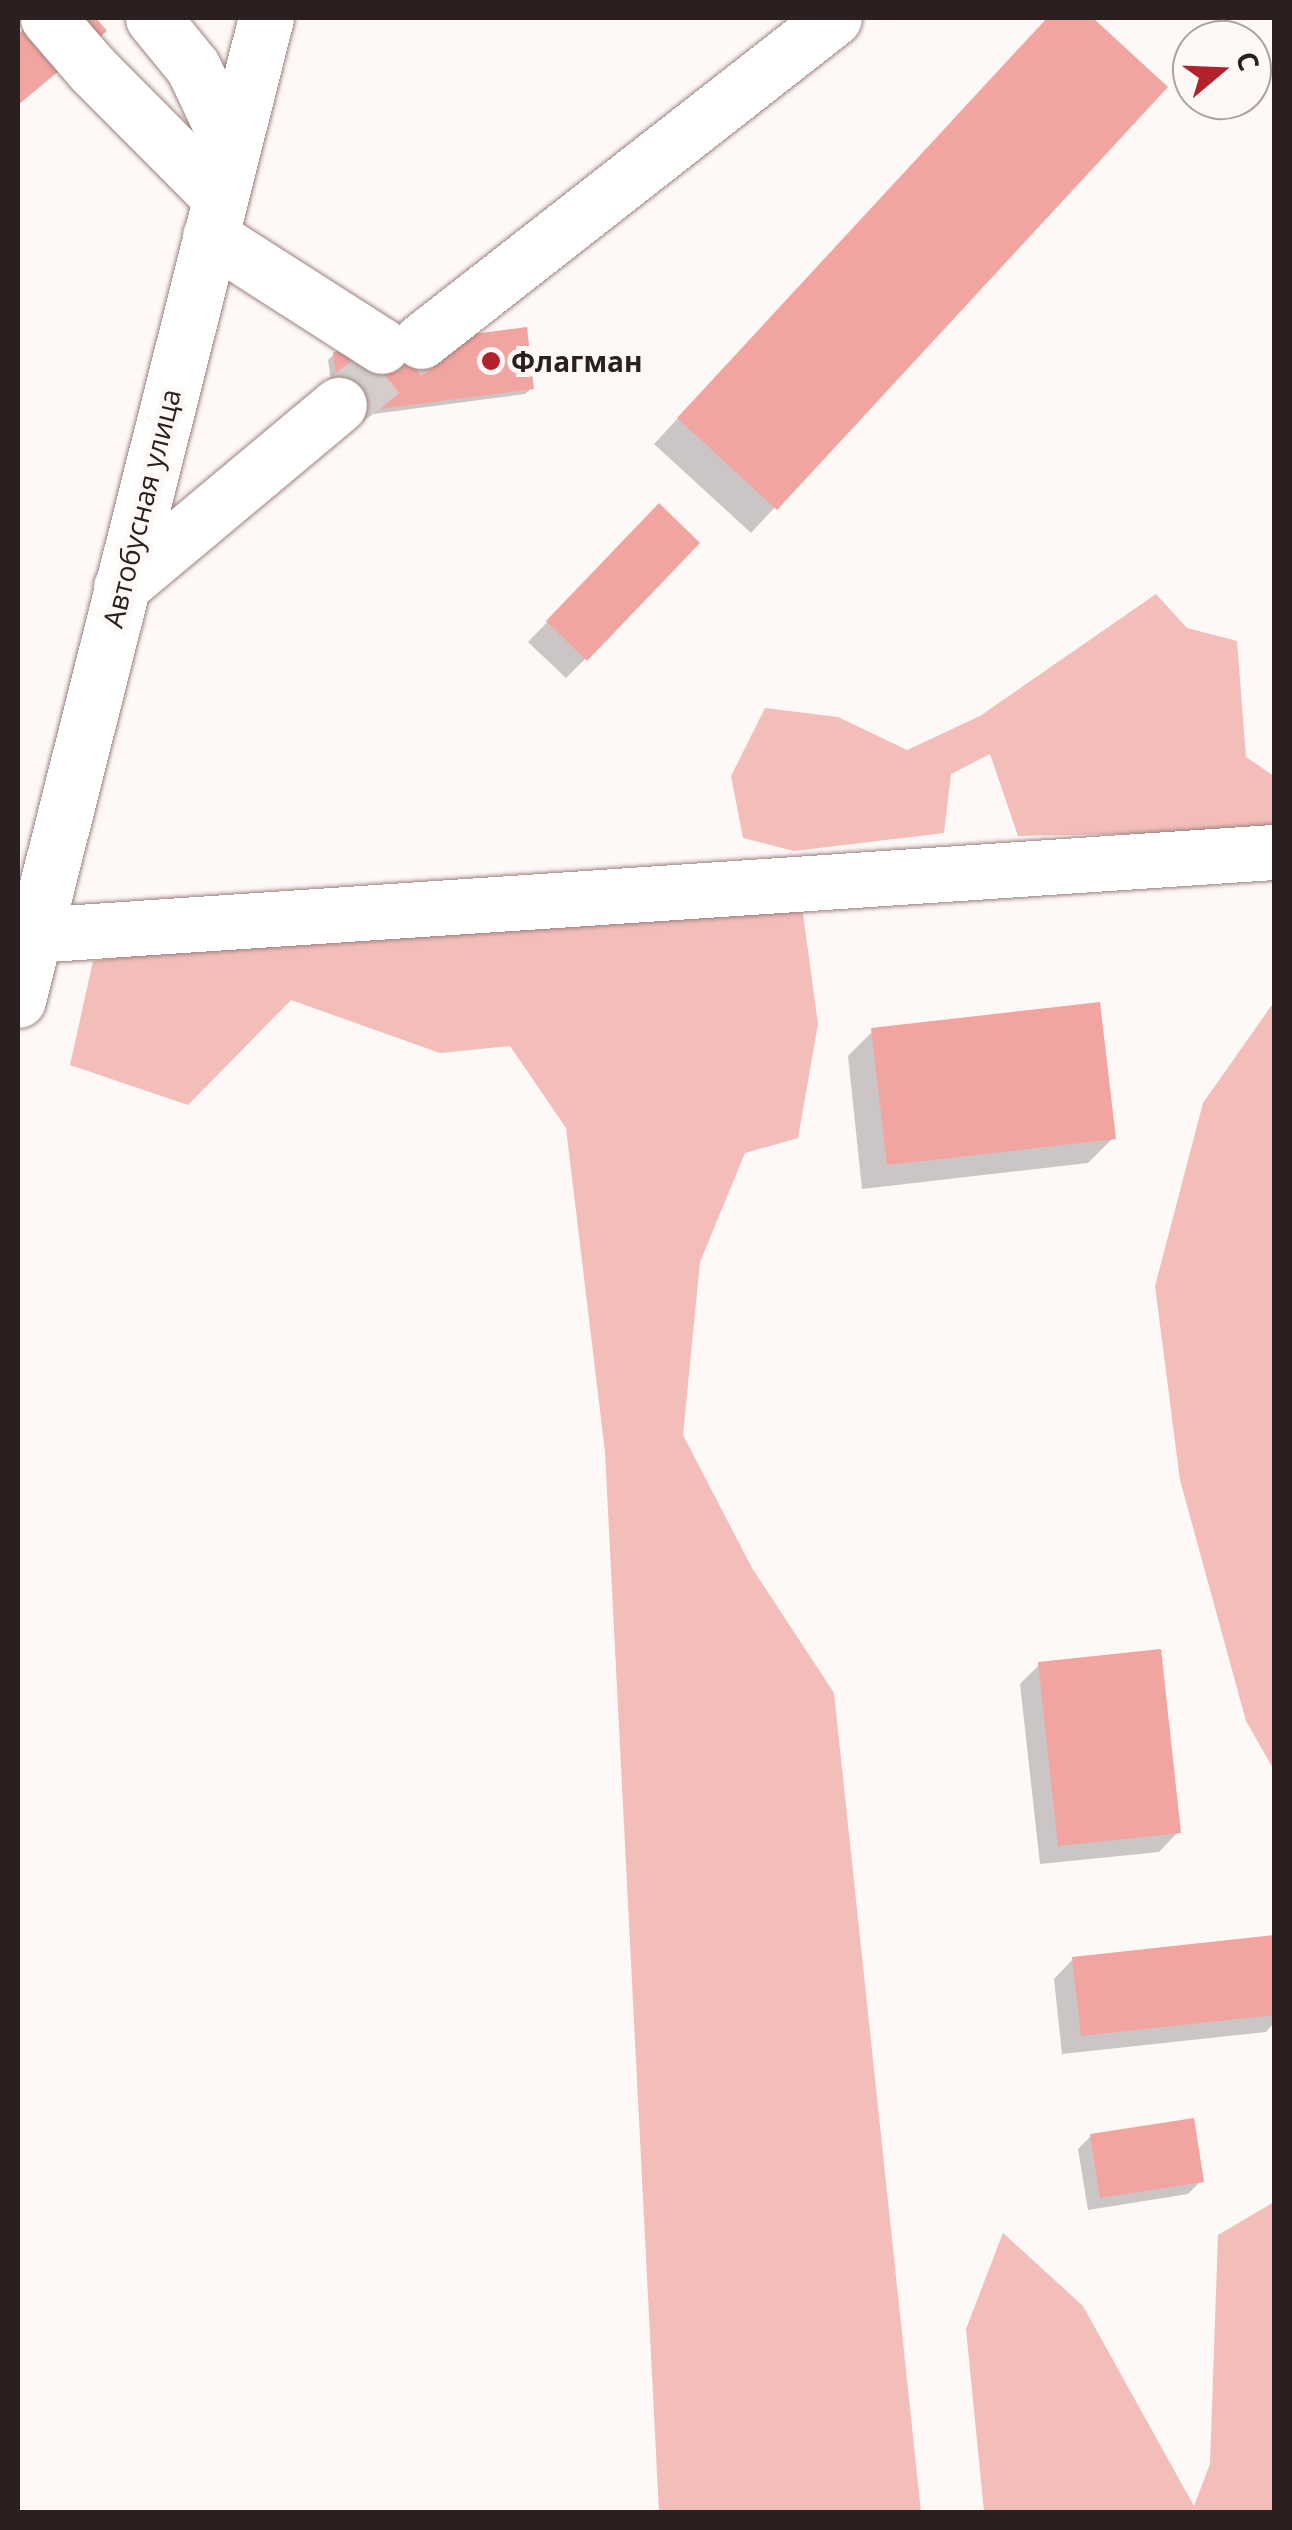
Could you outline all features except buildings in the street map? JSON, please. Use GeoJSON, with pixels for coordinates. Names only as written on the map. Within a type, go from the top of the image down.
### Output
{"type":"FeatureCollection","features":[{"type":"Feature","properties":{"kind":"street"},"geometry":{"type":"LineString","coordinates":[[48,18],[92,69],[221,195],[402,343],[834,18]]}},
{"type":"Feature","properties":{"kind":"street"},"geometry":{"type":"LineString","coordinates":[[154,18],[193,66],[221,195]]}},
{"type":"Feature","properties":{"kind":"street"},"geometry":{"type":"LineString","coordinates":[[221,195],[222,18]]}},
{"type":"Feature","properties":{"kind":"street","name":"Автобусная улица"},"geometry":{"type":"LineString","coordinates":[[18,1000],[266,18]]}},
{"type":"Feature","properties":{"kind":"street"},"geometry":{"type":"LineString","coordinates":[[221,195],[288,18]]}},
{"type":"Feature","properties":{"kind":"street"},"geometry":{"type":"LineString","coordinates":[[121,588],[340,405]]}},
{"type":"Feature","properties":{"kind":"street"},"geometry":{"type":"LineString","coordinates":[[33,935],[1274,852]]}},
{"type":"Feature","properties":{"kind":"shaded area"},"geometry":{"type":"Polygon","coordinates":[[[1156,594],[1187,628],[1237,641],[1246,757],[1274,776],[1274,831],[1018,836],[990,754],[951,774],[944,833],[794,851],[743,838],[731,776],[765,708],[838,717],[907,750],[980,716],[1156,594]]]}},
{"type":"Feature","properties":{"kind":"shaded area"},"geometry":{"type":"Polygon","coordinates":[[[802,907],[818,1024],[798,1138],[745,1153],[700,1262],[683,1435],[752,1568],[834,1693],[921,2512],[659,2512],[605,1452],[566,1128],[510,1046],[440,1053],[291,1000],[188,1105],[70,1065],[93,961],[305,932],[802,907]]]}},
{"type":"Feature","properties":{"kind":"shaded area"},"geometry":{"type":"Polygon","coordinates":[[[1274,1002],[1274,1770],[1246,1721],[1180,1480],[1155,1286],[1203,1103],[1274,1002]]]}},
{"type":"Feature","properties":{"kind":"shaded area"},"geometry":{"type":"Polygon","coordinates":[[[1274,2202],[1274,2512],[984,2512],[966,2329],[1003,2233],[1083,2306],[1194,2506],[1210,2464],[1218,2235],[1274,2202]]]}},
{"type":"Feature","properties":{"kind":"tunnel"},"geometry":{"type":"LineString","coordinates":[[339,405],[421,341]]}},
{"type":"Feature","properties":{"kind":"place","name":"Флагман"},"geometry":{"type":"Point","coordinates":[491,361]}}]}
